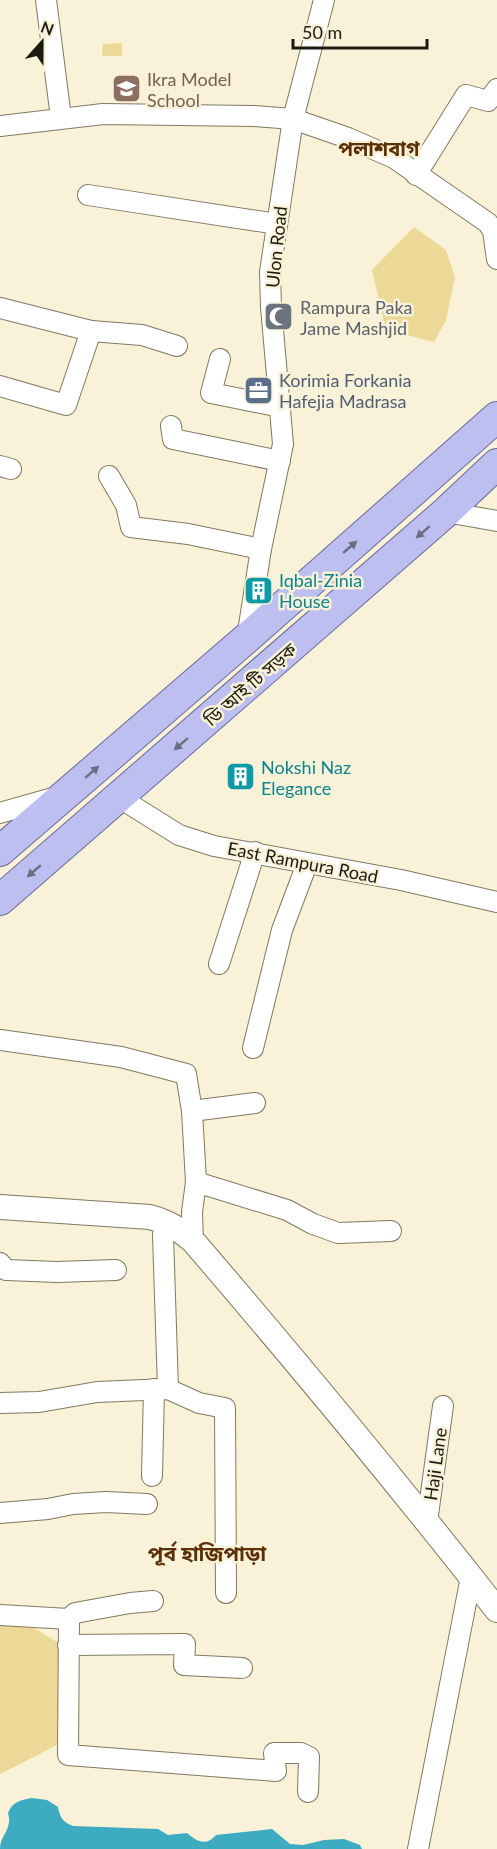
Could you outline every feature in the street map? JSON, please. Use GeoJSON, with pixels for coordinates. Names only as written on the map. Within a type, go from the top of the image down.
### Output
{"type":"FeatureCollection","features":[{"type":"Feature","properties":{"kind":"main road","name":"ডি আই টি সড়ক"},"geometry":{"type":"LineString","coordinates":[[0,851],[247,638],[497,417]]}},
{"type":"Feature","properties":{"kind":"main road","name":"ডি আই টি সড়ক"},"geometry":{"type":"LineString","coordinates":[[0,900],[120,798],[446,512],[497,464]]}},
{"type":"Feature","properties":{"kind":"street"},"geometry":{"type":"LineString","coordinates":[[46,0],[61,118]]}},
{"type":"Feature","properties":{"kind":"street","name":"Ulon Road"},"geometry":{"type":"LineString","coordinates":[[247,638],[261,549],[283,444],[270,272],[293,119],[324,0]]}},
{"type":"Feature","properties":{"kind":"street"},"geometry":{"type":"LineString","coordinates":[[416,175],[466,95],[488,101],[497,89]]}},
{"type":"Feature","properties":{"kind":"street"},"geometry":{"type":"LineString","coordinates":[[0,126],[103,114],[293,119],[348,138],[394,158],[488,223],[493,231],[497,259]]}},
{"type":"Feature","properties":{"kind":"street"},"geometry":{"type":"LineString","coordinates":[[88,195],[277,224]]}},
{"type":"Feature","properties":{"kind":"street"},"geometry":{"type":"LineString","coordinates":[[0,308],[91,331],[142,335],[177,346]]}},
{"type":"Feature","properties":{"kind":"street"},"geometry":{"type":"LineString","coordinates":[[0,386],[66,405],[91,331]]}},
{"type":"Feature","properties":{"kind":"street"},"geometry":{"type":"LineString","coordinates":[[220,359],[212,393],[281,407]]}},
{"type":"Feature","properties":{"kind":"street"},"geometry":{"type":"LineString","coordinates":[[171,426],[173,439],[280,461]]}},
{"type":"Feature","properties":{"kind":"street"},"geometry":{"type":"LineString","coordinates":[[109,476],[126,505],[131,527],[188,534],[261,549]]}},
{"type":"Feature","properties":{"kind":"street"},"geometry":{"type":"LineString","coordinates":[[446,512],[497,521]]}},
{"type":"Feature","properties":{"kind":"street"},"geometry":{"type":"LineString","coordinates":[[0,813],[68,794]]}},
{"type":"Feature","properties":{"kind":"street","name":"East Rampura Road"},"geometry":{"type":"LineString","coordinates":[[120,798],[179,834],[214,846],[401,880],[497,902]]}},
{"type":"Feature","properties":{"kind":"street"},"geometry":{"type":"LineString","coordinates":[[219,963],[255,852]]}},
{"type":"Feature","properties":{"kind":"street"},"geometry":{"type":"LineString","coordinates":[[254,1048],[282,930],[307,864]]}},
{"type":"Feature","properties":{"kind":"street"},"geometry":{"type":"LineString","coordinates":[[0,1040],[121,1057],[186,1074],[192,1111],[196,1182],[192,1212],[193,1241]]}},
{"type":"Feature","properties":{"kind":"street"},"geometry":{"type":"LineString","coordinates":[[192,1111],[255,1103]]}},
{"type":"Feature","properties":{"kind":"street"},"geometry":{"type":"LineString","coordinates":[[196,1182],[287,1210],[313,1224],[338,1233],[391,1230]]}},
{"type":"Feature","properties":{"kind":"street"},"geometry":{"type":"LineString","coordinates":[[0,1207],[128,1214],[166,1221],[179,1229],[193,1241],[427,1522],[497,1610]]}},
{"type":"Feature","properties":{"kind":"street"},"geometry":{"type":"LineString","coordinates":[[152,1476],[161,1389],[163,1235],[166,1221]]}},
{"type":"Feature","properties":{"kind":"street"},"geometry":{"type":"LineString","coordinates":[[0,1263],[6,1270],[116,1270]]}},
{"type":"Feature","properties":{"kind":"street"},"geometry":{"type":"LineString","coordinates":[[0,1403],[39,1402],[97,1392],[161,1389],[199,1403],[225,1408],[226,1593]]}},
{"type":"Feature","properties":{"kind":"street","name":"Haji Lane"},"geometry":{"type":"LineString","coordinates":[[427,1522],[443,1406]]}},
{"type":"Feature","properties":{"kind":"street"},"geometry":{"type":"LineString","coordinates":[[0,1513],[95,1503],[147,1504]]}},
{"type":"Feature","properties":{"kind":"street"},"geometry":{"type":"LineString","coordinates":[[418,1849],[471,1577]]}},
{"type":"Feature","properties":{"kind":"street"},"geometry":{"type":"LineString","coordinates":[[153,1601],[75,1613],[69,1619],[68,1755],[276,1771],[274,1753],[301,1753],[309,1757],[308,1792]]}},
{"type":"Feature","properties":{"kind":"street"},"geometry":{"type":"LineString","coordinates":[[0,1615],[69,1619]]}},
{"type":"Feature","properties":{"kind":"street"},"geometry":{"type":"LineString","coordinates":[[69,1645],[185,1644],[184,1665],[242,1668]]}},
{"type":"Feature","properties":{"kind":"shaded area"},"geometry":{"type":"Polygon","coordinates":[[[122,43],[122,56],[102,56],[103,44],[122,43]]]}},
{"type":"Feature","properties":{"kind":"shaded area"},"geometry":{"type":"Polygon","coordinates":[[[414,227],[446,250],[455,277],[446,320],[434,342],[386,330],[372,270],[414,227]]]}},
{"type":"Feature","properties":{"kind":"shaded area"},"geometry":{"type":"Polygon","coordinates":[[[0,1611],[13,1615],[70,1650],[61,1743],[0,1774],[0,1611]]]}},
{"type":"Feature","properties":{"kind":"water"},"geometry":{"type":"Polygon","coordinates":[[[32,1798],[47,1800],[58,1807],[62,1819],[73,1826],[158,1829],[168,1835],[187,1833],[201,1842],[209,1841],[216,1835],[272,1829],[290,1844],[303,1845],[324,1840],[344,1839],[360,1845],[362,1849],[0,1849],[8,1828],[10,1809],[17,1802],[32,1798]]]}},
{"type":"Feature","properties":{"kind":"place","name":"Ikra Model School"},"geometry":{"type":"Point","coordinates":[126,89]}},
{"type":"Feature","properties":{"kind":"place","name":"Rampura Paka Jame Mashjid"},"geometry":{"type":"Point","coordinates":[279,317]}},
{"type":"Feature","properties":{"kind":"place","name":"Korimia Forkania Hafejia Madrasa"},"geometry":{"type":"Point","coordinates":[258,390]}},
{"type":"Feature","properties":{"kind":"place","name":"Iqbal-Zinia House"},"geometry":{"type":"Point","coordinates":[258,590]}},
{"type":"Feature","properties":{"kind":"place","name":"Nokshi Naz Elegance"},"geometry":{"type":"Point","coordinates":[240,777]}},
{"type":"Feature","properties":{"kind":"district","name":"পলাশবাগ"},"geometry":{"type":"Point","coordinates":[379,148]}},
{"type":"Feature","properties":{"kind":"district","name":"পূর্ব হাজিপাড়া"},"geometry":{"type":"Point","coordinates":[207,1552]}}]}
